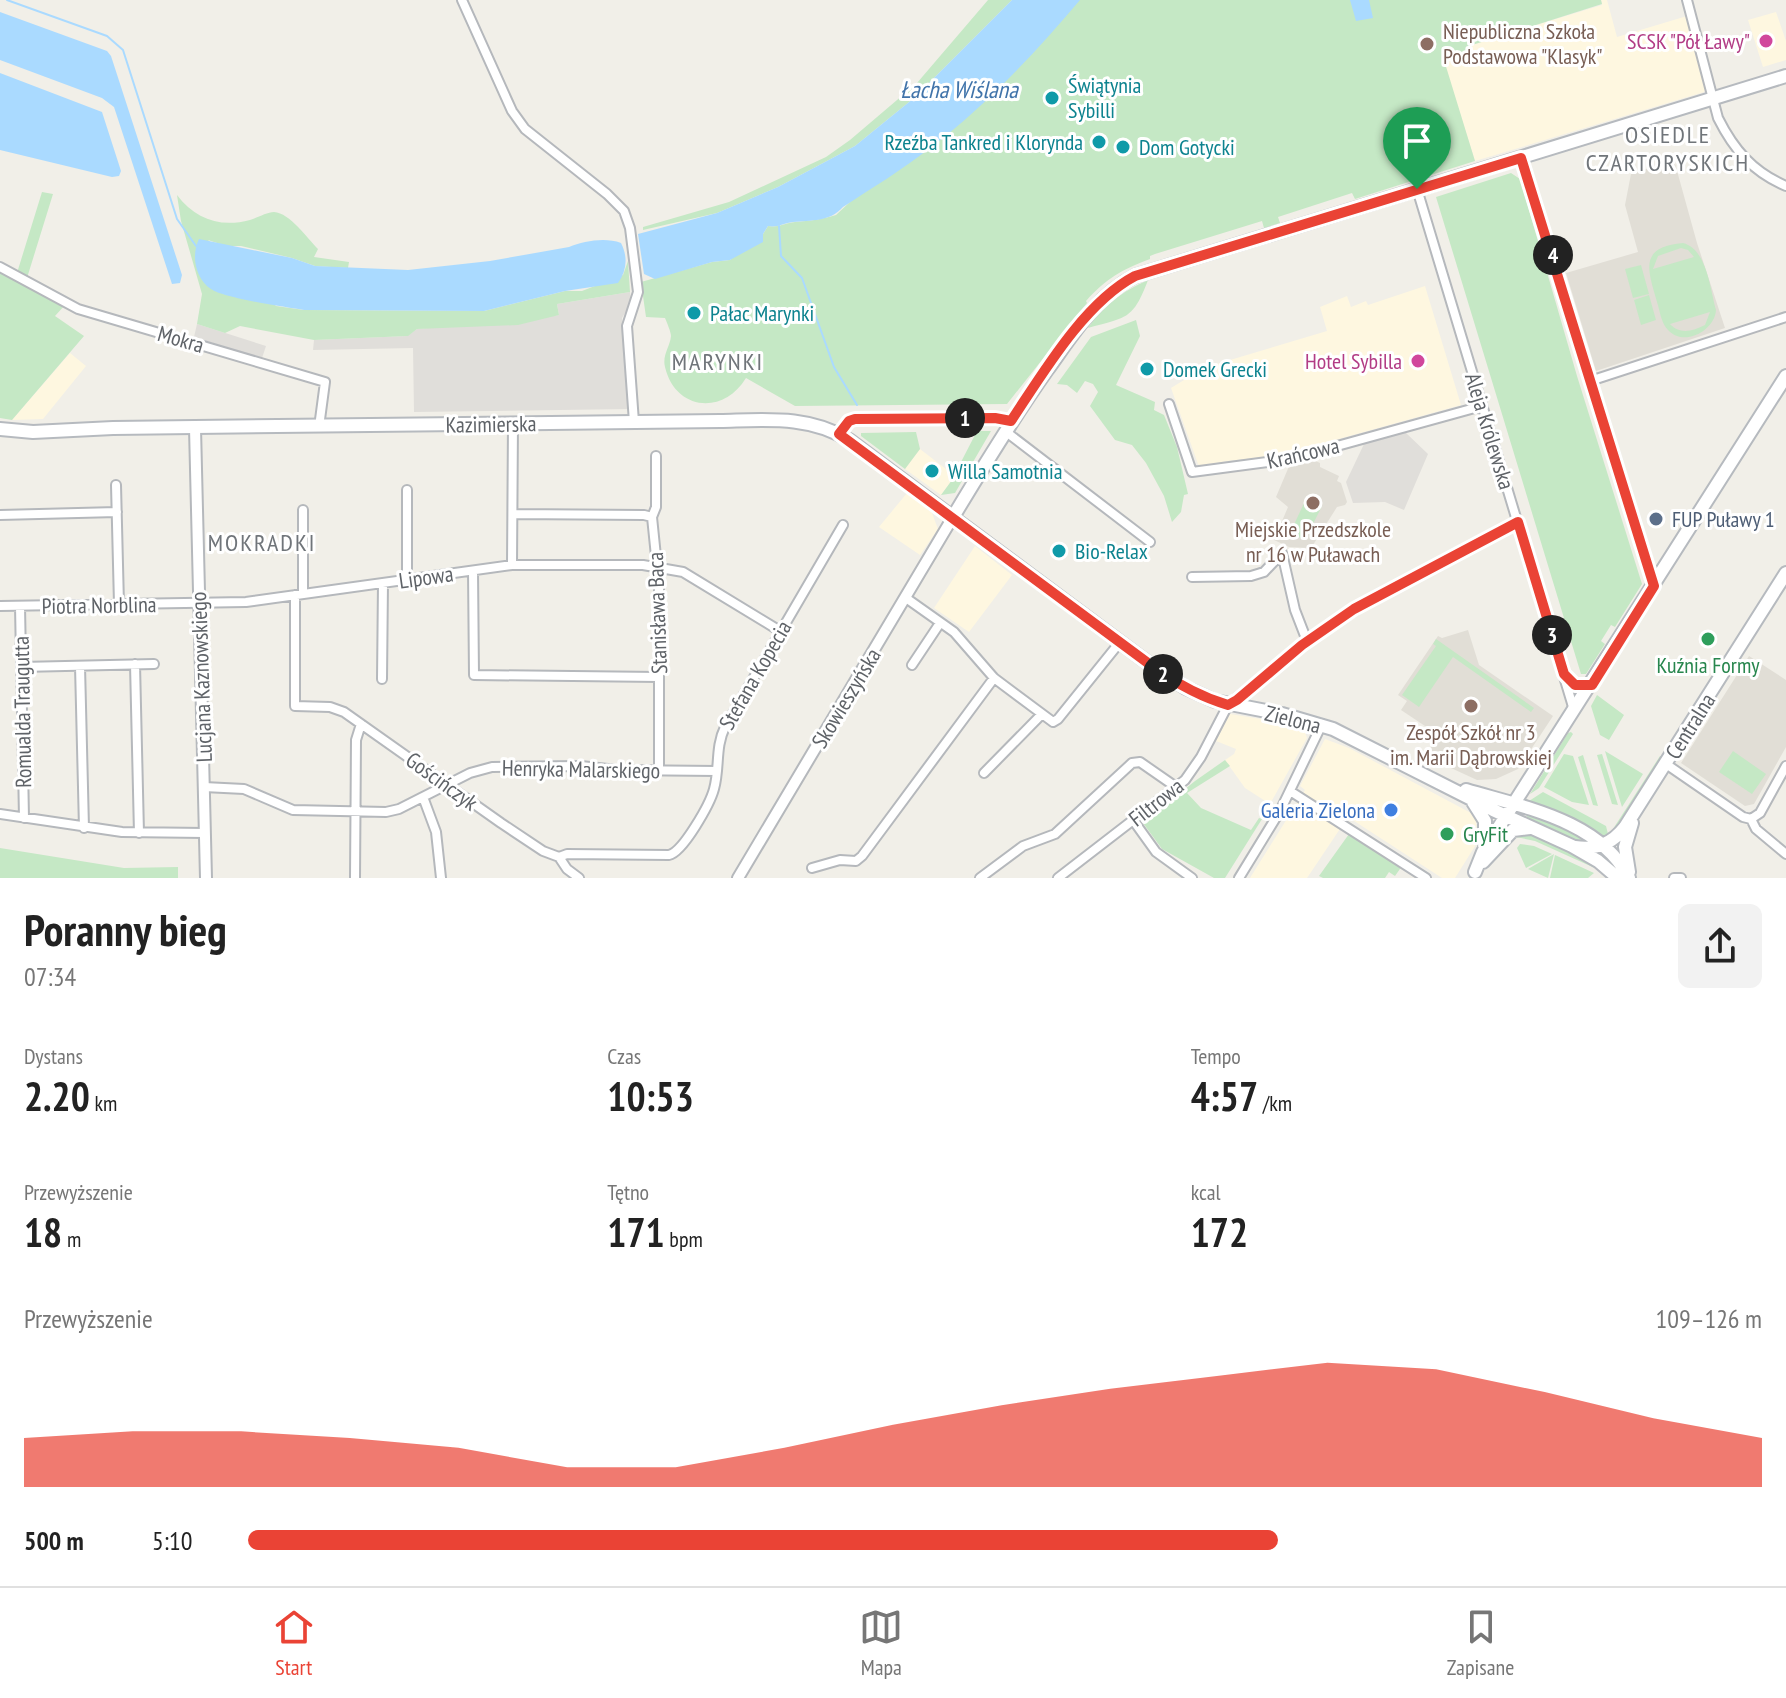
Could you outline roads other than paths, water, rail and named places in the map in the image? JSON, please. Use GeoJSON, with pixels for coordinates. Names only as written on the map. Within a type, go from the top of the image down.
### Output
{"type":"FeatureCollection","features":[{"type":"Feature","properties":{"kind":"main road"},"geometry":{"type":"LineString","coordinates":[[953,517],[1008,426],[1086,315],[1122,282],[1153,269],[1786,76]]}},
{"type":"Feature","properties":{"kind":"main road"},"geometry":{"type":"LineString","coordinates":[[1483,852],[1517,806],[1522,792],[1786,376]]}},
{"type":"Feature","properties":{"kind":"main road","name":"Kazimierska"},"geometry":{"type":"LineString","coordinates":[[0,429],[33,432],[799,421],[839,434],[953,517]]}},
{"type":"Feature","properties":{"kind":"main road","name":"Zielona"},"geometry":{"type":"LineString","coordinates":[[953,517],[1179,684],[1228,705],[1322,724],[1509,818],[1572,846],[1598,861],[1618,878]]}},
{"type":"Feature","properties":{"kind":"main road","name":"Centralna"},"geometry":{"type":"LineString","coordinates":[[1603,845],[1620,834],[1637,809],[1786,573]]}},
{"type":"Feature","properties":{"kind":"main road","name":"Zielona"},"geometry":{"type":"LineString","coordinates":[[1440,782],[1563,822],[1603,845]]}},
{"type":"Feature","properties":{"kind":"main road"},"geometry":{"type":"LineString","coordinates":[[1467,797],[1479,809],[1487,831],[1483,852],[1473,875]]}},
{"type":"Feature","properties":{"kind":"main road"},"geometry":{"type":"LineString","coordinates":[[1517,806],[1522,820],[1530,828]]}},
{"type":"Feature","properties":{"kind":"main road"},"geometry":{"type":"LineString","coordinates":[[1630,878],[1625,847],[1637,809]]}},
{"type":"Feature","properties":{"kind":"main road"},"geometry":{"type":"LineString","coordinates":[[1507,836],[1509,818]]}},
{"type":"Feature","properties":{"kind":"main road"},"geometry":{"type":"LineString","coordinates":[[1473,875],[1513,830],[1530,828]]}},
{"type":"Feature","properties":{"kind":"main road"},"geometry":{"type":"LineString","coordinates":[[1572,846],[1588,848],[1603,845],[1630,878]]}},
{"type":"Feature","properties":{"kind":"street"},"geometry":{"type":"LineString","coordinates":[[462,0],[512,111],[525,129],[545,148],[616,201],[624,211],[630,228],[638,292],[627,326],[634,422]]}},
{"type":"Feature","properties":{"kind":"street"},"geometry":{"type":"LineString","coordinates":[[1687,0],[1718,118],[1739,155],[1763,174],[1786,186]]}},
{"type":"Feature","properties":{"kind":"street"},"geometry":{"type":"LineString","coordinates":[[1521,158],[1654,586]]}},
{"type":"Feature","properties":{"kind":"street","name":"Aleja Królewska"},"geometry":{"type":"LineString","coordinates":[[1417,189],[1575,711]]}},
{"type":"Feature","properties":{"kind":"street","name":"Mokra"},"geometry":{"type":"LineString","coordinates":[[0,267],[78,309],[325,382],[319,427]]}},
{"type":"Feature","properties":{"kind":"street"},"geometry":{"type":"LineString","coordinates":[[1590,381],[1786,317]]}},
{"type":"Feature","properties":{"kind":"street","name":"Krańcowa"},"geometry":{"type":"LineString","coordinates":[[1169,404],[1192,472],[1290,459],[1482,406]]}},
{"type":"Feature","properties":{"kind":"street"},"geometry":{"type":"LineString","coordinates":[[839,434],[849,421],[855,419],[995,418],[1150,542]]}},
{"type":"Feature","properties":{"kind":"street"},"geometry":{"type":"LineString","coordinates":[[512,565],[513,423]]}},
{"type":"Feature","properties":{"kind":"street","name":"Lucjana Kaznowskiego"},"geometry":{"type":"LineString","coordinates":[[195,428],[206,878]]}},
{"type":"Feature","properties":{"kind":"street","name":"Stanisława Baca"},"geometry":{"type":"LineString","coordinates":[[656,456],[656,507],[652,517],[657,567],[659,770]]}},
{"type":"Feature","properties":{"kind":"street"},"geometry":{"type":"LineString","coordinates":[[116,485],[119,604]]}},
{"type":"Feature","properties":{"kind":"street"},"geometry":{"type":"LineString","coordinates":[[407,490],[407,579]]}},
{"type":"Feature","properties":{"kind":"street"},"geometry":{"type":"LineString","coordinates":[[299,594],[303,510]]}},
{"type":"Feature","properties":{"kind":"street"},"geometry":{"type":"LineString","coordinates":[[0,515],[117,512]]}},
{"type":"Feature","properties":{"kind":"street"},"geometry":{"type":"LineString","coordinates":[[513,514],[652,517]]}},
{"type":"Feature","properties":{"kind":"street","name":"Skowieszyńska"},"geometry":{"type":"LineString","coordinates":[[738,878],[953,517]]}},
{"type":"Feature","properties":{"kind":"street"},"geometry":{"type":"LineString","coordinates":[[1228,705],[1307,641],[1377,596],[1518,522]]}},
{"type":"Feature","properties":{"kind":"street","name":"Stefana Kopecia"},"geometry":{"type":"LineString","coordinates":[[559,857],[567,854],[676,854],[711,798],[720,735],[843,525]]}},
{"type":"Feature","properties":{"kind":"street"},"geometry":{"type":"LineString","coordinates":[[1192,577],[1251,576],[1264,572],[1282,553],[1295,610],[1307,641]]}},
{"type":"Feature","properties":{"kind":"street","name":"Lipowa"},"geometry":{"type":"LineString","coordinates":[[199,603],[246,602],[512,565],[657,567],[690,575],[780,631]]}},
{"type":"Feature","properties":{"kind":"street"},"geometry":{"type":"LineString","coordinates":[[473,571],[474,675],[659,677]]}},
{"type":"Feature","properties":{"kind":"street"},"geometry":{"type":"LineString","coordinates":[[382,679],[383,583]]}},
{"type":"Feature","properties":{"kind":"street","name":"Gościńczyk"},"geometry":{"type":"LineString","coordinates":[[299,594],[295,706],[336,708],[538,849],[559,857],[567,869],[579,878]]}},
{"type":"Feature","properties":{"kind":"street"},"geometry":{"type":"LineString","coordinates":[[906,598],[964,642],[994,678],[1053,722],[1120,642]]}},
{"type":"Feature","properties":{"kind":"street","name":"Piotra Norblina"},"geometry":{"type":"LineString","coordinates":[[0,606],[199,603]]}},
{"type":"Feature","properties":{"kind":"street","name":"Romualda Traugutta"},"geometry":{"type":"LineString","coordinates":[[20,606],[24,818]]}},
{"type":"Feature","properties":{"kind":"street"},"geometry":{"type":"LineString","coordinates":[[912,665],[940,623]]}},
{"type":"Feature","properties":{"kind":"street"},"geometry":{"type":"LineString","coordinates":[[135,664],[139,833]]}},
{"type":"Feature","properties":{"kind":"street"},"geometry":{"type":"LineString","coordinates":[[21,667],[154,664]]}},
{"type":"Feature","properties":{"kind":"street"},"geometry":{"type":"LineString","coordinates":[[80,666],[84,828]]}},
{"type":"Feature","properties":{"kind":"street"},"geometry":{"type":"LineString","coordinates":[[1564,674],[1575,685],[1592,685]]}},
{"type":"Feature","properties":{"kind":"street"},"geometry":{"type":"LineString","coordinates":[[812,868],[840,860],[856,861],[862,856],[994,678]]}},
{"type":"Feature","properties":{"kind":"street"},"geometry":{"type":"LineString","coordinates":[[1257,683],[1251,696],[1257,710]]}},
{"type":"Feature","properties":{"kind":"street","name":"Filtrowa"},"geometry":{"type":"LineString","coordinates":[[1058,878],[1176,787],[1201,757],[1228,705]]}},
{"type":"Feature","properties":{"kind":"street"},"geometry":{"type":"LineString","coordinates":[[984,773],[1041,715]]}},
{"type":"Feature","properties":{"kind":"street"},"geometry":{"type":"LineString","coordinates":[[355,878],[356,740],[361,724]]}},
{"type":"Feature","properties":{"kind":"street"},"geometry":{"type":"LineString","coordinates":[[1239,878],[1290,791],[1322,724]]}},
{"type":"Feature","properties":{"kind":"street"},"geometry":{"type":"LineString","coordinates":[[980,878],[1023,846],[1055,834],[1132,763],[1140,762],[1176,787]]}},
{"type":"Feature","properties":{"kind":"street"},"geometry":{"type":"LineString","coordinates":[[1666,764],[1743,817],[1751,819],[1760,813],[1786,766]]}},
{"type":"Feature","properties":{"kind":"street","name":"Henryka Malarskiego"},"geometry":{"type":"LineString","coordinates":[[204,787],[244,789],[293,810],[386,812],[470,773],[504,766],[717,771]]}},
{"type":"Feature","properties":{"kind":"street"},"geometry":{"type":"LineString","coordinates":[[1290,791],[1426,878]]}},
{"type":"Feature","properties":{"kind":"street"},"geometry":{"type":"LineString","coordinates":[[423,797],[436,832],[441,878]]}},
{"type":"Feature","properties":{"kind":"street"},"geometry":{"type":"LineString","coordinates":[[0,814],[84,828],[139,833],[205,833]]}},
{"type":"Feature","properties":{"kind":"street"},"geometry":{"type":"LineString","coordinates":[[1751,819],[1756,829],[1786,854]]}},
{"type":"Feature","properties":{"kind":"street"},"geometry":{"type":"LineString","coordinates":[[1133,820],[1156,852],[1192,878]]}},
{"type":"Feature","properties":{"kind":"street"},"geometry":{"type":"LineString","coordinates":[[1674,878],[1681,878]]}},
{"type":"Feature","properties":{"kind":"water","name":"Łacha Wiślana"},"geometry":{"type":"Polygon","coordinates":[[[1012,0],[1080,0],[990,97],[919,156],[832,215],[768,226],[763,242],[730,260],[712,262],[655,279],[644,274],[638,234],[717,213],[778,187],[855,146],[914,98],[1012,0]]]}},
{"type":"Feature","properties":{"kind":"water"},"geometry":{"type":"Polygon","coordinates":[[[1350,0],[1369,0],[1373,18],[1356,21],[1350,0]]]}},
{"type":"Feature","properties":{"kind":"water"},"geometry":{"type":"Polygon","coordinates":[[[0,12],[107,51],[111,56],[182,275],[180,283],[172,284],[114,107],[102,98],[0,60],[0,12]]]}},
{"type":"Feature","properties":{"kind":"water"},"geometry":{"type":"Polygon","coordinates":[[[0,73],[102,112],[121,171],[119,176],[112,177],[0,150],[0,73]]]}},
{"type":"Feature","properties":{"kind":"water"},"geometry":{"type":"Polygon","coordinates":[[[199,239],[292,258],[315,266],[408,270],[490,261],[608,240],[621,243],[626,263],[618,283],[565,291],[484,311],[304,310],[241,299],[211,289],[201,279],[196,266],[195,252],[199,239]]]}},
{"type":"Feature","properties":{"kind":"waterway"},"geometry":{"type":"LineString","coordinates":[[7,0],[107,36],[123,50],[177,219],[196,246]]}},
{"type":"Feature","properties":{"kind":"waterway"},"geometry":{"type":"LineString","coordinates":[[779,226],[781,256],[802,278],[834,367],[857,405]]}},
{"type":"Feature","properties":{"kind":"place","name":"SCSK \"Pół Ławy\""},"geometry":{"type":"Point","coordinates":[1766,41]}},
{"type":"Feature","properties":{"kind":"place","name":"Niepubliczna Szkoła Podstawowa \"Klasyk\""},"geometry":{"type":"Point","coordinates":[1427,44]}},
{"type":"Feature","properties":{"kind":"place","name":"Świątynia Sybilli"},"geometry":{"type":"Point","coordinates":[1052,98]}},
{"type":"Feature","properties":{"kind":"place","name":"Rzeźba Tankred i Klorynda"},"geometry":{"type":"Point","coordinates":[1099,142]}},
{"type":"Feature","properties":{"kind":"place","name":"Dom Gotycki"},"geometry":{"type":"Point","coordinates":[1123,147]}},
{"type":"Feature","properties":{"kind":"place","name":"Pałac Marynki"},"geometry":{"type":"Point","coordinates":[694,313]}},
{"type":"Feature","properties":{"kind":"place","name":"Hotel Sybilla"},"geometry":{"type":"Point","coordinates":[1418,361]}},
{"type":"Feature","properties":{"kind":"place","name":"Domek Grecki"},"geometry":{"type":"Point","coordinates":[1147,369]}},
{"type":"Feature","properties":{"kind":"place","name":"Willa Samotnia"},"geometry":{"type":"Point","coordinates":[932,471]}},
{"type":"Feature","properties":{"kind":"place","name":"Miejskie Przedszkole nr 16 w Puławach"},"geometry":{"type":"Point","coordinates":[1313,503]}},
{"type":"Feature","properties":{"kind":"place","name":"FUP Puławy 1"},"geometry":{"type":"Point","coordinates":[1656,519]}},
{"type":"Feature","properties":{"kind":"place","name":"Bio-Relax"},"geometry":{"type":"Point","coordinates":[1059,551]}},
{"type":"Feature","properties":{"kind":"place","name":"Kuźnia Formy"},"geometry":{"type":"Point","coordinates":[1708,639]}},
{"type":"Feature","properties":{"kind":"place","name":"Zespół Szkół nr 3 im. Marii Dąbrowskiej"},"geometry":{"type":"Point","coordinates":[1471,706]}},
{"type":"Feature","properties":{"kind":"place","name":"Galeria Zielona"},"geometry":{"type":"Point","coordinates":[1391,810]}},
{"type":"Feature","properties":{"kind":"place","name":"GryFit"},"geometry":{"type":"Point","coordinates":[1447,834]}},
{"type":"Feature","properties":{"kind":"district","name":"OSIEDLE CZARTORYSKICH"},"geometry":{"type":"Point","coordinates":[1668,149]}},
{"type":"Feature","properties":{"kind":"district","name":"MARYNKI"},"geometry":{"type":"Point","coordinates":[718,362]}},
{"type":"Feature","properties":{"kind":"district","name":"MOKRADKI"},"geometry":{"type":"Point","coordinates":[262,543]}}]}
